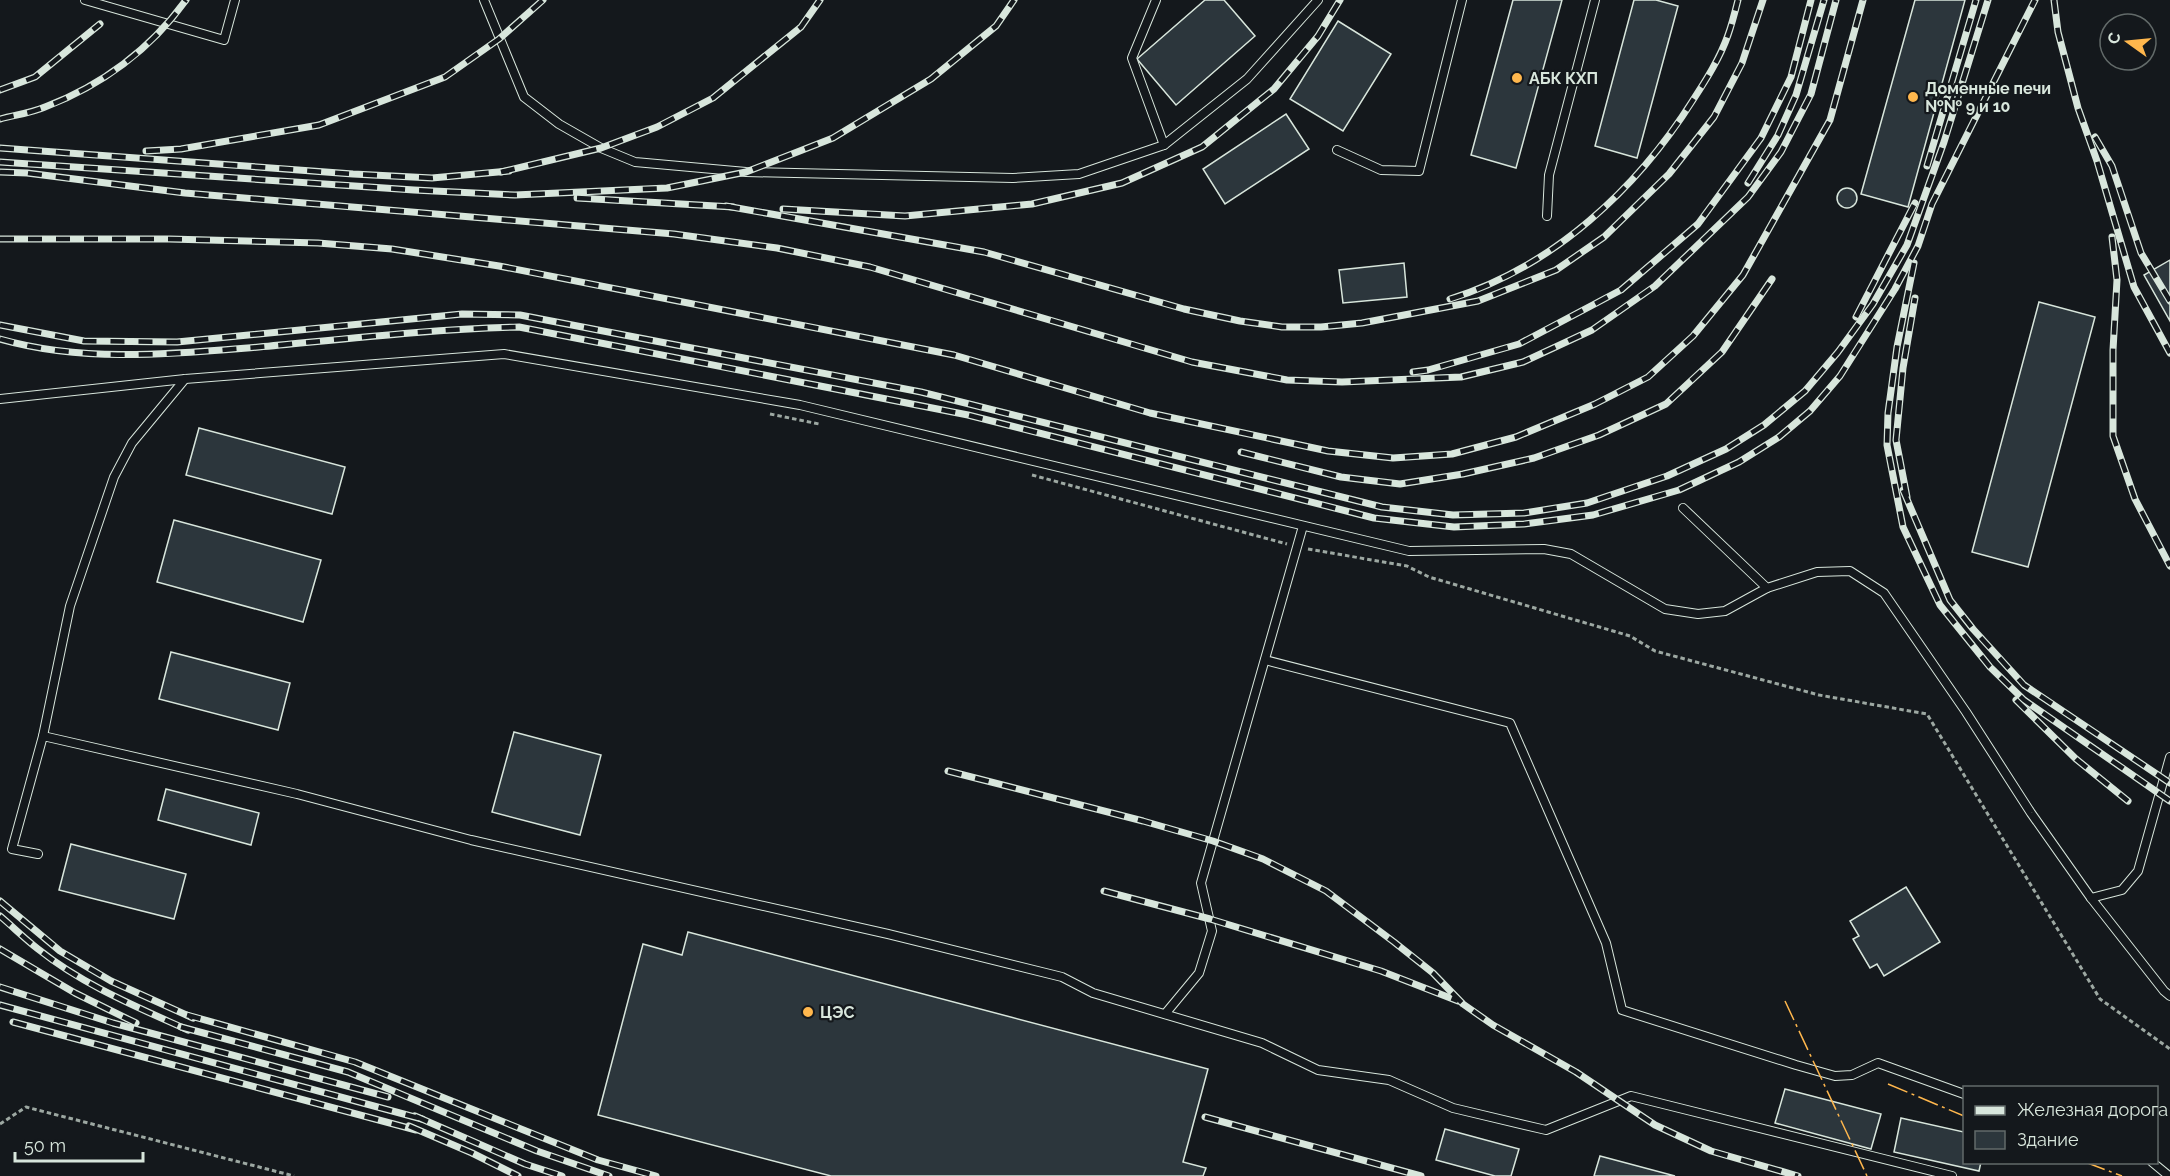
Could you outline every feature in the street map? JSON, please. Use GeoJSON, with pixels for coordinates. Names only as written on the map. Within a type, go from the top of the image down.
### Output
{"type":"FeatureCollection","features":[{"type":"Feature","properties":{"kind":"lane"},"geometry":{"type":"LineString","coordinates":[[85,0],[224,40],[235,0]]}},
{"type":"Feature","properties":{"kind":"lane"},"geometry":{"type":"LineString","coordinates":[[484,0],[524,97],[559,124],[601,148],[635,162],[746,172],[1013,178],[1079,174],[1164,145],[1247,79],[1318,0]]}},
{"type":"Feature","properties":{"kind":"lane"},"geometry":{"type":"LineString","coordinates":[[1156,0],[1132,58],[1164,145]]}},
{"type":"Feature","properties":{"kind":"lane"},"geometry":{"type":"LineString","coordinates":[[1337,150],[1381,170],[1419,171],[1462,0]]}},
{"type":"Feature","properties":{"kind":"lane"},"geometry":{"type":"LineString","coordinates":[[1547,216],[1549,175],[1595,0]]}},
{"type":"Feature","properties":{"kind":"lane"},"geometry":{"type":"LineString","coordinates":[[0,399],[185,379],[504,354],[800,405],[1409,551],[1544,549],[1559,551],[1571,554],[1665,609],[1698,614],[1725,612],[1767,588],[1817,572],[1850,571],[1884,593],[1966,712],[2031,813],[2091,898],[2170,996]]}},
{"type":"Feature","properties":{"kind":"lane"},"geometry":{"type":"LineString","coordinates":[[38,854],[12,849],[43,735],[70,606],[114,477],[132,443],[185,379]]}},
{"type":"Feature","properties":{"kind":"lane"},"geometry":{"type":"LineString","coordinates":[[1683,508],[1767,588]]}},
{"type":"Feature","properties":{"kind":"lane"},"geometry":{"type":"LineString","coordinates":[[1165,1014],[1199,973],[1212,931],[1201,883],[1303,526]]}},
{"type":"Feature","properties":{"kind":"lane"},"geometry":{"type":"LineString","coordinates":[[1265,660],[1510,723],[1606,943],[1622,1010],[1835,1076],[1852,1075],[1878,1063],[1963,1093]]}},
{"type":"Feature","properties":{"kind":"lane"},"geometry":{"type":"LineString","coordinates":[[43,735],[297,794],[471,840],[888,934],[1062,977],[1093,993],[1262,1043],[1318,1070],[1389,1080],[1453,1108],[1546,1130],[1631,1096],[1952,1176]]}},
{"type":"Feature","properties":{"kind":"lane"},"geometry":{"type":"LineString","coordinates":[[2091,898],[2122,890],[2138,871],[2170,757]]}},
{"type":"Feature","properties":{"kind":"lane"},"geometry":{"type":"LineString","coordinates":[[2154,1164],[2169,1176]]}},
{"type":"Feature","properties":{"kind":"path"},"geometry":{"type":"LineString","coordinates":[[766,413],[824,425]]}},
{"type":"Feature","properties":{"kind":"path"},"geometry":{"type":"LineString","coordinates":[[1026,473],[1298,547],[1407,566],[1429,578],[1630,636],[1655,651],[1819,695],[1927,714],[2100,999],[2170,1049]]}},
{"type":"Feature","properties":{"kind":"path"},"geometry":{"type":"LineString","coordinates":[[0,1124],[26,1107],[294,1176]]}},
{"type":"Feature","properties":{"kind":"building"},"geometry":{"type":"Polygon","coordinates":[[[1205,0],[1224,0],[1255,36],[1176,105],[1137,59],[1205,0]]]}},
{"type":"Feature","properties":{"kind":"building","name":"АБК КХП"},"geometry":{"type":"Polygon","coordinates":[[[1513,0],[1562,0],[1516,168],[1471,155],[1513,0]]]}},
{"type":"Feature","properties":{"kind":"building"},"geometry":{"type":"Polygon","coordinates":[[[1634,0],[1656,0],[1678,6],[1637,158],[1595,146],[1634,0]]]}},
{"type":"Feature","properties":{"kind":"building","name":"Доменные печи №№ 9 и 10"},"geometry":{"type":"Polygon","coordinates":[[[1915,0],[1965,0],[1908,207],[1861,194],[1915,0]]]}},
{"type":"Feature","properties":{"kind":"building"},"geometry":{"type":"Polygon","coordinates":[[[1338,21],[1391,54],[1343,131],[1290,99],[1338,21]]]}},
{"type":"Feature","properties":{"kind":"building"},"geometry":{"type":"Polygon","coordinates":[[[1286,114],[1309,149],[1225,204],[1203,169],[1286,114]]]}},
{"type":"Feature","properties":{"kind":"building"},"geometry":{"type":"Polygon","coordinates":[[[1847,188],[1854,191],[1857,198],[1854,205],[1847,208],[1840,205],[1837,198],[1840,191],[1847,188]]]}},
{"type":"Feature","properties":{"kind":"building"},"geometry":{"type":"Polygon","coordinates":[[[2170,260],[2170,321],[2144,275],[2170,260]]]}},
{"type":"Feature","properties":{"kind":"building"},"geometry":{"type":"Polygon","coordinates":[[[1404,263],[1407,297],[1343,303],[1339,270],[1404,263]]]}},
{"type":"Feature","properties":{"kind":"building"},"geometry":{"type":"Polygon","coordinates":[[[2039,302],[2095,317],[2028,567],[1972,552],[2039,302]]]}},
{"type":"Feature","properties":{"kind":"building"},"geometry":{"type":"Polygon","coordinates":[[[199,428],[345,467],[332,514],[186,475],[199,428]]]}},
{"type":"Feature","properties":{"kind":"building"},"geometry":{"type":"Polygon","coordinates":[[[174,520],[321,560],[303,622],[157,582],[174,520]]]}},
{"type":"Feature","properties":{"kind":"building"},"geometry":{"type":"Polygon","coordinates":[[[171,652],[290,683],[278,730],[159,699],[171,652]]]}},
{"type":"Feature","properties":{"kind":"building"},"geometry":{"type":"Polygon","coordinates":[[[514,732],[601,755],[580,835],[492,812],[514,732]]]}},
{"type":"Feature","properties":{"kind":"building"},"geometry":{"type":"Polygon","coordinates":[[[166,789],[259,813],[251,845],[158,820],[166,789]]]}},
{"type":"Feature","properties":{"kind":"building"},"geometry":{"type":"Polygon","coordinates":[[[71,844],[186,874],[174,919],[59,890],[71,844]]]}},
{"type":"Feature","properties":{"kind":"building"},"geometry":{"type":"Polygon","coordinates":[[[1906,887],[1940,942],[1884,976],[1877,964],[1870,968],[1853,939],[1859,936],[1850,921],[1906,887]]]}},
{"type":"Feature","properties":{"kind":"building","name":"ЦЭС"},"geometry":{"type":"Polygon","coordinates":[[[688,932],[1208,1069],[1183,1162],[1206,1168],[1203,1176],[831,1176],[598,1115],[643,944],[682,955],[688,932]]]}},
{"type":"Feature","properties":{"kind":"building"},"geometry":{"type":"Polygon","coordinates":[[[1785,1089],[1881,1114],[1871,1149],[1775,1123],[1785,1089]]]}},
{"type":"Feature","properties":{"kind":"building"},"geometry":{"type":"Polygon","coordinates":[[[1901,1118],[1963,1132],[1963,1164],[1981,1164],[1979,1171],[1894,1152],[1901,1118]]]}},
{"type":"Feature","properties":{"kind":"building"},"geometry":{"type":"Polygon","coordinates":[[[1445,1129],[1519,1149],[1511,1176],[1495,1176],[1436,1160],[1445,1129]]]}},
{"type":"Feature","properties":{"kind":"building"},"geometry":{"type":"Polygon","coordinates":[[[1600,1156],[1675,1176],[1594,1176],[1600,1156]]]}},
{"type":"Feature","properties":{"kind":"railway"},"geometry":{"type":"LineString","coordinates":[[0,119],[45,107],[105,77],[141,50],[186,0]]}},
{"type":"Feature","properties":{"kind":"railway"},"geometry":{"type":"LineString","coordinates":[[146,151],[181,149],[319,125],[445,77],[499,39],[543,0]]}},
{"type":"Feature","properties":{"kind":"railway"},"geometry":{"type":"LineString","coordinates":[[501,172],[601,148],[657,127],[713,98],[801,27],[820,0]]}},
{"type":"Feature","properties":{"kind":"railway"},"geometry":{"type":"LineString","coordinates":[[0,162],[515,195],[667,188],[746,172],[833,138],[931,79],[996,26],[1014,0]]}},
{"type":"Feature","properties":{"kind":"railway"},"geometry":{"type":"LineString","coordinates":[[783,209],[905,216],[1032,204],[1122,183],[1202,147],[1274,89],[1318,36],[1340,0]]}},
{"type":"Feature","properties":{"kind":"railway"},"geometry":{"type":"LineString","coordinates":[[1450,299],[1488,285],[1524,267],[1589,221],[1619,194],[1671,133],[1703,85],[1725,44],[1738,0]]}},
{"type":"Feature","properties":{"kind":"railway"},"geometry":{"type":"LineString","coordinates":[[726,206],[984,252],[1184,309],[1282,327],[1321,327],[1362,323],[1478,301],[1556,270],[1604,237],[1669,174],[1714,117],[1742,63],[1763,0]]}},
{"type":"Feature","properties":{"kind":"railway"},"geometry":{"type":"LineString","coordinates":[[1413,372],[1428,370],[1519,344],[1621,290],[1698,224],[1761,138],[1791,77],[1811,0]]}},
{"type":"Feature","properties":{"kind":"railway"},"geometry":{"type":"LineString","coordinates":[[1748,183],[1778,135],[1796,95],[1824,0]]}},
{"type":"Feature","properties":{"kind":"railway"},"geometry":{"type":"LineString","coordinates":[[0,172],[27,173],[185,193],[674,234],[777,248],[870,267],[1192,362],[1287,380],[1342,382],[1461,377],[1523,362],[1592,330],[1655,286],[1748,197],[1781,152],[1811,94],[1836,0]]}},
{"type":"Feature","properties":{"kind":"railway"},"geometry":{"type":"LineString","coordinates":[[0,239],[169,239],[318,243],[392,249],[499,266],[954,355],[1150,413],[1328,451],[1393,458],[1452,454],[1516,437],[1595,404],[1648,377],[1693,336],[1743,275],[1830,120],[1863,0]]}},
{"type":"Feature","properties":{"kind":"railway"},"geometry":{"type":"LineString","coordinates":[[1927,166],[1976,0]]}},
{"type":"Feature","properties":{"kind":"railway"},"geometry":{"type":"LineString","coordinates":[[0,325],[84,341],[177,342],[462,314],[520,315],[921,392],[1382,507],[1453,515],[1524,513],[1587,503],[1667,476],[1726,449],[1764,425],[1805,391],[1838,352],[1873,304],[1907,245],[1944,142],[1988,0]]}},
{"type":"Feature","properties":{"kind":"railway"},"geometry":{"type":"LineString","coordinates":[[0,339],[32,347],[64,351],[129,355],[259,347],[421,332],[519,327],[968,415],[1374,518],[1454,527],[1524,524],[1593,515],[1679,490],[1739,462],[1779,437],[1810,411],[1840,376],[1895,289],[1918,246],[1932,204],[2035,0]]}},
{"type":"Feature","properties":{"kind":"railway"},"geometry":{"type":"LineString","coordinates":[[2054,0],[2058,32],[2078,108],[2097,161],[2134,287],[2170,353]]}},
{"type":"Feature","properties":{"kind":"railway"},"geometry":{"type":"LineString","coordinates":[[0,90],[35,77],[100,24]]}},
{"type":"Feature","properties":{"kind":"railway"},"geometry":{"type":"LineString","coordinates":[[2095,137],[2112,166],[2141,253],[2170,301]]}},
{"type":"Feature","properties":{"kind":"railway"},"geometry":{"type":"LineString","coordinates":[[0,148],[432,178],[509,171]]}},
{"type":"Feature","properties":{"kind":"railway"},"geometry":{"type":"LineString","coordinates":[[577,198],[733,207]]}},
{"type":"Feature","properties":{"kind":"railway"},"geometry":{"type":"LineString","coordinates":[[1856,317],[1915,203]]}},
{"type":"Feature","properties":{"kind":"railway"},"geometry":{"type":"LineString","coordinates":[[2112,237],[2117,280],[2113,350],[2113,436],[2135,499],[2170,566]]}},
{"type":"Feature","properties":{"kind":"railway"},"geometry":{"type":"LineString","coordinates":[[1914,263],[1897,347],[1888,413],[1887,445],[1903,527],[1940,605],[1990,667],[2024,700],[2170,801]]}},
{"type":"Feature","properties":{"kind":"railway"},"geometry":{"type":"LineString","coordinates":[[1241,452],[1341,477],[1400,484],[1463,474],[1534,458],[1599,435],[1666,404],[1722,352],[1772,279]]}},
{"type":"Feature","properties":{"kind":"railway"},"geometry":{"type":"LineString","coordinates":[[1907,497],[1896,440],[1903,368],[1915,298]]}},
{"type":"Feature","properties":{"kind":"railway"},"geometry":{"type":"LineString","coordinates":[[1903,490],[1950,600],[2024,685],[2170,783]]}},
{"type":"Feature","properties":{"kind":"railway"},"geometry":{"type":"LineString","coordinates":[[2016,700],[2076,759],[2128,801]]}},
{"type":"Feature","properties":{"kind":"railway"},"geometry":{"type":"LineString","coordinates":[[948,771],[1143,821],[1213,841],[1263,859],[1326,891],[1433,973],[1463,1004],[1493,1025],[1576,1072],[1655,1125],[1711,1151],[1798,1176]]}},
{"type":"Feature","properties":{"kind":"railway"},"geometry":{"type":"LineString","coordinates":[[1104,891],[1210,919],[1381,971],[1458,1001]]}},
{"type":"Feature","properties":{"kind":"railway"},"geometry":{"type":"LineString","coordinates":[[0,901],[60,951],[111,981],[193,1018]]}},
{"type":"Feature","properties":{"kind":"railway"},"geometry":{"type":"LineString","coordinates":[[0,916],[38,949],[73,974],[188,1030]]}},
{"type":"Feature","properties":{"kind":"railway"},"geometry":{"type":"LineString","coordinates":[[0,949],[75,993],[136,1023]]}},
{"type":"Feature","properties":{"kind":"railway"},"geometry":{"type":"LineString","coordinates":[[0,987],[113,1023],[388,1097]]}},
{"type":"Feature","properties":{"kind":"railway"},"geometry":{"type":"LineString","coordinates":[[0,1005],[422,1119]]}},
{"type":"Feature","properties":{"kind":"railway"},"geometry":{"type":"LineString","coordinates":[[187,1015],[355,1062],[598,1160],[656,1176]]}},
{"type":"Feature","properties":{"kind":"railway"},"geometry":{"type":"LineString","coordinates":[[13,1022],[416,1130]]}},
{"type":"Feature","properties":{"kind":"railway"},"geometry":{"type":"LineString","coordinates":[[181,1027],[348,1072],[537,1151],[609,1176]]}},
{"type":"Feature","properties":{"kind":"railway"},"geometry":{"type":"LineString","coordinates":[[415,1116],[525,1164],[562,1176]]}},
{"type":"Feature","properties":{"kind":"railway"},"geometry":{"type":"LineString","coordinates":[[1205,1117],[1421,1176]]}},
{"type":"Feature","properties":{"kind":"railway"},"geometry":{"type":"LineString","coordinates":[[409,1126],[518,1176]]}},
{"type":"Feature","properties":{"kind":"power"},"geometry":{"type":"LineString","coordinates":[[1785,1001],[1867,1176]]}},
{"type":"Feature","properties":{"kind":"power"},"geometry":{"type":"LineString","coordinates":[[1888,1084],[1963,1116]]}},
{"type":"Feature","properties":{"kind":"power"},"geometry":{"type":"LineString","coordinates":[[2090,1164],[2122,1176]]}},
{"type":"Feature","properties":{"kind":"place","name":"АБК КХП"},"geometry":{"type":"Point","coordinates":[1517,78]}},
{"type":"Feature","properties":{"kind":"place","name":"Доменные печи №№ 9 и 10"},"geometry":{"type":"Point","coordinates":[1913,97]}},
{"type":"Feature","properties":{"kind":"place","name":"ЦЭС"},"geometry":{"type":"Point","coordinates":[808,1012]}}]}
